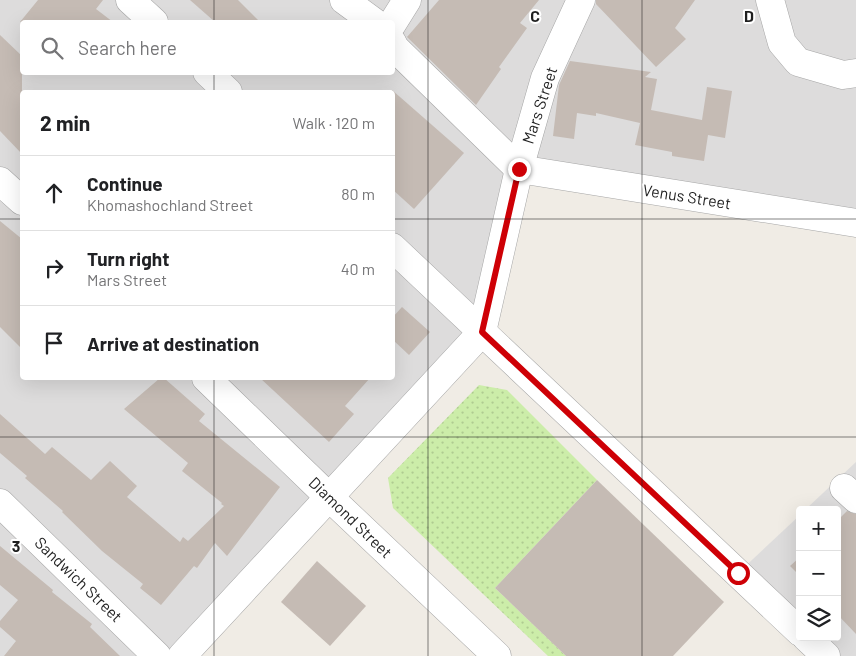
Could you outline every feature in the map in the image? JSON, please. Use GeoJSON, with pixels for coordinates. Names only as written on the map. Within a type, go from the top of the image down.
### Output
{"type":"FeatureCollection","features":[{"type":"Feature","properties":{"kind":"street"},"geometry":{"type":"LineString","coordinates":[[130,0],[152,20]]}},
{"type":"Feature","properties":{"kind":"street"},"geometry":{"type":"LineString","coordinates":[[344,0],[371,20]]}},
{"type":"Feature","properties":{"kind":"street"},"geometry":{"type":"LineString","coordinates":[[394,20],[407,0]]}},
{"type":"Feature","properties":{"kind":"street","name":"Mars Street"},"geometry":{"type":"LineString","coordinates":[[482,332],[519,169],[545,78],[581,0]]}},
{"type":"Feature","properties":{"kind":"street"},"geometry":{"type":"LineString","coordinates":[[770,0],[782,43],[798,62],[843,75],[856,74]]}},
{"type":"Feature","properties":{"kind":"street"},"geometry":{"type":"LineString","coordinates":[[395,48],[519,169]]}},
{"type":"Feature","properties":{"kind":"street"},"geometry":{"type":"LineString","coordinates":[[210,75],[226,90]]}},
{"type":"Feature","properties":{"kind":"street","name":"Venus Street"},"geometry":{"type":"LineString","coordinates":[[519,169],[856,223]]}},
{"type":"Feature","properties":{"kind":"street"},"geometry":{"type":"LineString","coordinates":[[0,181],[20,200]]}},
{"type":"Feature","properties":{"kind":"street"},"geometry":{"type":"LineString","coordinates":[[395,251],[796,628]]}},
{"type":"Feature","properties":{"kind":"street"},"geometry":{"type":"LineString","coordinates":[[182,656],[482,332]]}},
{"type":"Feature","properties":{"kind":"street","name":"Diamond Street"},"geometry":{"type":"LineString","coordinates":[[208,380],[497,656]]}},
{"type":"Feature","properties":{"kind":"street","name":"Sandwich Street"},"geometry":{"type":"LineString","coordinates":[[0,503],[157,656]]}},
{"type":"Feature","properties":{"kind":"street"},"geometry":{"type":"LineString","coordinates":[[810,641],[826,656]]}},
{"type":"Feature","properties":{"kind":"shaded area"},"geometry":{"type":"Polygon","coordinates":[[[0,0],[856,0],[856,223],[519,169],[482,332],[182,656],[0,656],[0,0]]]}},
{"type":"Feature","properties":{"kind":"shaded area"},"geometry":{"type":"Polygon","coordinates":[[[856,462],[856,656],[826,656],[810,641],[841,641],[841,506],[809,506],[856,462]]]}},
{"type":"Feature","properties":{"kind":"shaded area"},"geometry":{"type":"Polygon","coordinates":[[[796,519],[796,628],[738,573],[796,519]]]}},
{"type":"Feature","properties":{"kind":"green space"},"geometry":{"type":"Polygon","coordinates":[[[479,385],[507,390],[597,480],[495,588],[566,656],[548,656],[393,508],[388,478],[479,385]]]}},
{"type":"Feature","properties":{"kind":"building"},"geometry":{"type":"Polygon","coordinates":[[[38,0],[103,0],[96,9],[110,20],[22,20],[38,0]]]}},
{"type":"Feature","properties":{"kind":"building"},"geometry":{"type":"Polygon","coordinates":[[[190,0],[238,0],[258,20],[213,20],[190,0]]]}},
{"type":"Feature","properties":{"kind":"building"},"geometry":{"type":"Polygon","coordinates":[[[439,0],[539,0],[520,23],[527,28],[499,67],[501,69],[476,105],[407,37],[439,0]]]}},
{"type":"Feature","properties":{"kind":"building"},"geometry":{"type":"Polygon","coordinates":[[[596,0],[695,0],[675,28],[686,39],[656,67],[596,4],[596,0]]]}},
{"type":"Feature","properties":{"kind":"building"},"geometry":{"type":"Polygon","coordinates":[[[0,35],[20,54],[22,90],[20,90],[20,152],[0,131],[0,35]]]}},
{"type":"Feature","properties":{"kind":"building"},"geometry":{"type":"Polygon","coordinates":[[[570,61],[651,72],[645,77],[657,79],[651,110],[702,120],[707,87],[732,91],[725,138],[708,135],[704,161],[672,156],[672,152],[635,145],[640,123],[596,113],[596,116],[577,113],[574,139],[553,136],[559,85],[570,61]]]}},
{"type":"Feature","properties":{"kind":"building"},"geometry":{"type":"Polygon","coordinates":[[[395,93],[464,153],[414,209],[395,192],[395,93]]]}},
{"type":"Feature","properties":{"kind":"building"},"geometry":{"type":"Polygon","coordinates":[[[0,221],[20,237],[20,347],[0,327],[0,221]]]}},
{"type":"Feature","properties":{"kind":"building"},"geometry":{"type":"Polygon","coordinates":[[[402,307],[430,332],[409,355],[395,342],[395,315],[402,307]]]}},
{"type":"Feature","properties":{"kind":"building"},"geometry":{"type":"Polygon","coordinates":[[[158,380],[166,380],[205,414],[199,421],[280,487],[227,556],[215,543],[197,568],[194,566],[161,605],[140,588],[143,584],[102,551],[63,511],[25,478],[27,476],[0,453],[0,414],[45,454],[52,447],[91,480],[110,461],[137,486],[127,497],[180,542],[183,537],[188,541],[224,506],[182,471],[188,463],[124,409],[158,380]]]}},
{"type":"Feature","properties":{"kind":"building"},"geometry":{"type":"Polygon","coordinates":[[[262,380],[368,380],[345,406],[354,414],[329,442],[262,380]]]}},
{"type":"Feature","properties":{"kind":"building"},"geometry":{"type":"Polygon","coordinates":[[[597,480],[724,602],[673,656],[566,656],[495,588],[597,480]]]}},
{"type":"Feature","properties":{"kind":"building"},"geometry":{"type":"Polygon","coordinates":[[[847,511],[856,514],[856,634],[841,618],[841,517],[847,511]]]}},
{"type":"Feature","properties":{"kind":"building"},"geometry":{"type":"Polygon","coordinates":[[[0,546],[92,624],[90,627],[120,656],[4,656],[16,641],[0,627],[0,621],[18,600],[0,585],[0,546]]]}},
{"type":"Feature","properties":{"kind":"building"},"geometry":{"type":"Polygon","coordinates":[[[317,561],[366,606],[330,646],[281,602],[317,561]]]}},
{"type":"Feature","properties":{"kind":"building"},"geometry":{"type":"Polygon","coordinates":[[[796,561],[796,572],[790,566],[796,561]]]}},
{"type":"Feature","properties":{"kind":"route"},"geometry":{"type":"LineString","coordinates":[[519,169],[482,332],[738,573]]}}]}
